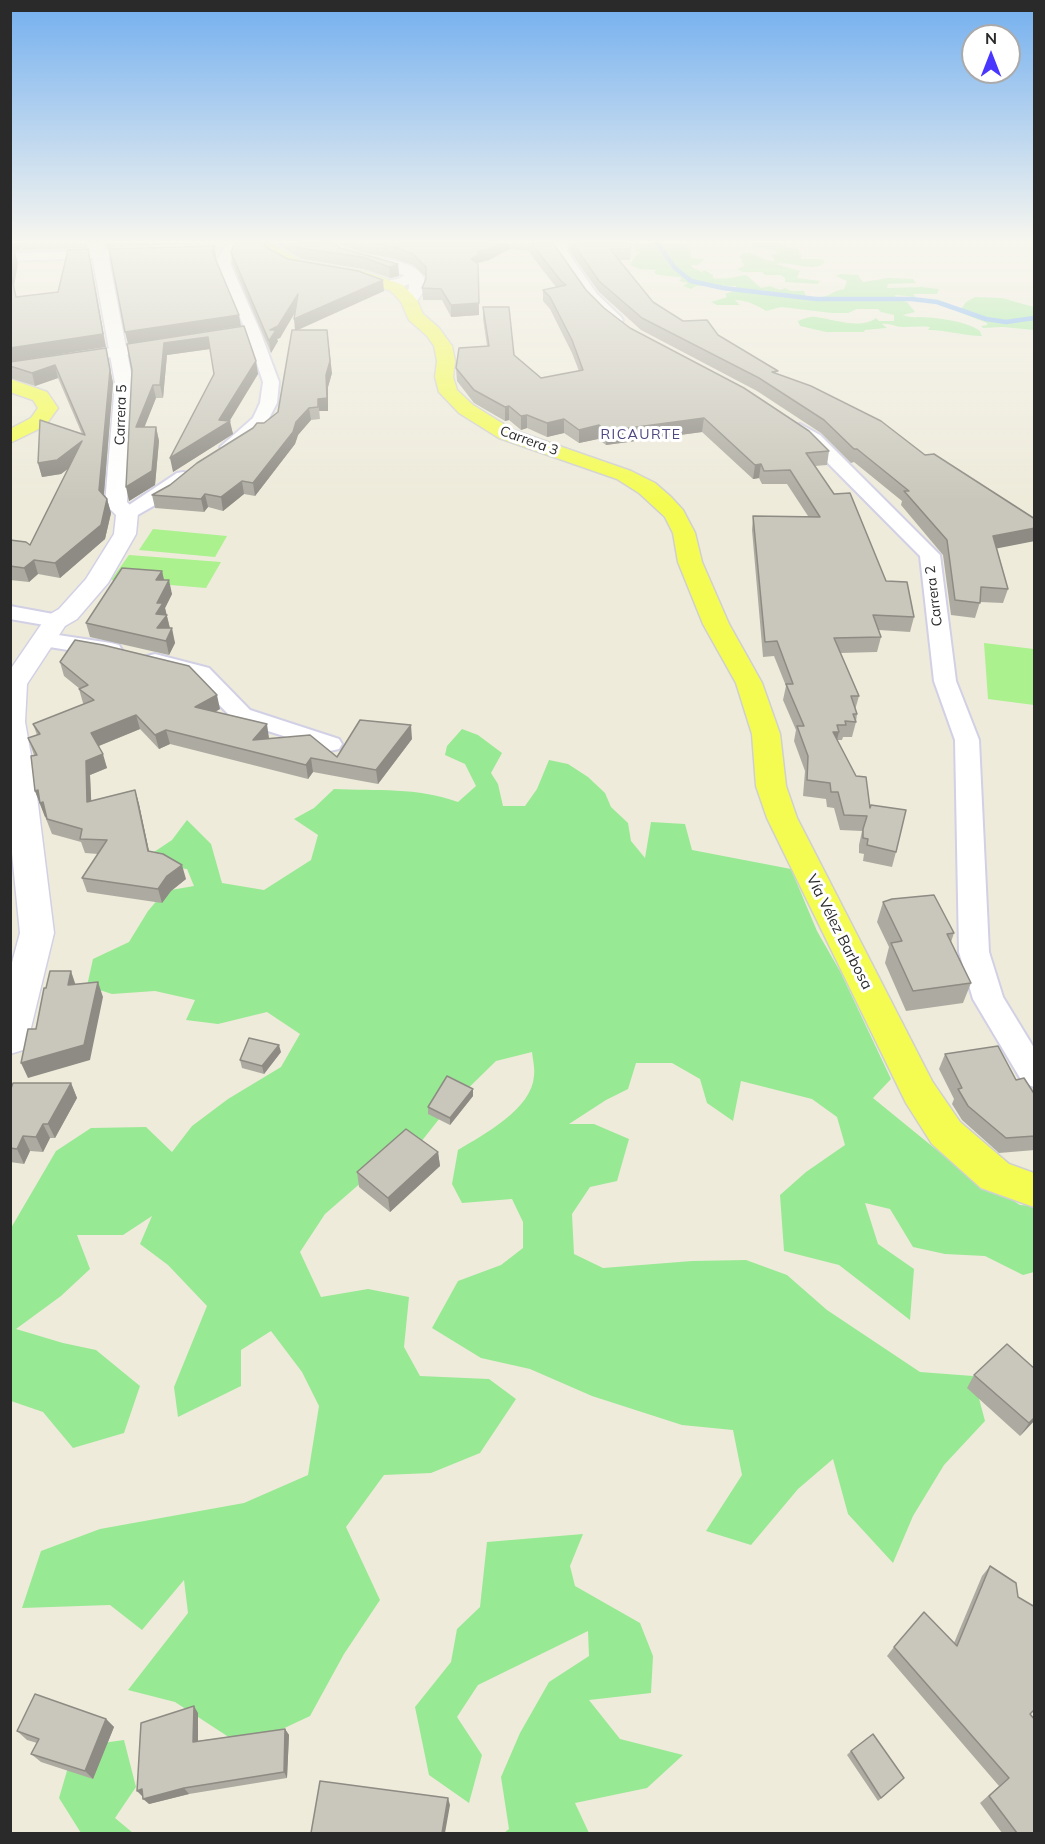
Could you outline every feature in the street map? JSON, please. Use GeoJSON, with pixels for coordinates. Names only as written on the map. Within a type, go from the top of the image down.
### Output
{"type":"FeatureCollection","features":[{"type":"Feature","properties":{"kind":"main road","name":"Carrera 3"},"geometry":{"type":"LineString","coordinates":[[431,329],[443,346],[447,361],[444,377],[448,392],[466,409],[506,434],[624,475],[647,488],[663,502],[675,515],[684,533],[690,562],[716,624]]}},
{"type":"Feature","properties":{"kind":"main road"},"geometry":{"type":"LineString","coordinates":[[10,385],[40,396],[48,408],[38,422],[10,437]]}},
{"type":"Feature","properties":{"kind":"main road","name":"Vía Vélez Barbosa"},"geometry":{"type":"LineString","coordinates":[[716,624],[749,683],[766,734],[771,786],[782,818],[919,1092],[946,1133],[995,1176],[1035,1190]]}},
{"type":"Feature","properties":{"kind":"street","name":"Carrera 5"},"geometry":{"type":"LineString","coordinates":[[113,329],[124,383],[116,504],[127,513]]}},
{"type":"Feature","properties":{"kind":"street"},"geometry":{"type":"LineString","coordinates":[[10,1040],[37,933],[19,772],[11,722],[14,684],[51,631],[96,583],[125,534],[127,513],[164,492],[206,461],[248,435],[268,408],[271,382],[253,331],[232,334]]}},
{"type":"Feature","properties":{"kind":"street"},"geometry":{"type":"LineString","coordinates":[[10,369],[156,344],[180,343]]}},
{"type":"Feature","properties":{"kind":"street","name":"Carrera 2"},"geometry":{"type":"LineString","coordinates":[[782,416],[814,439],[930,555],[945,681],[967,740],[974,952],[988,999],[1035,1074]]}},
{"type":"Feature","properties":{"kind":"street"},"geometry":{"type":"LineString","coordinates":[[10,612],[51,631],[132,656],[201,673],[242,715],[330,744]]}},
{"type":"Feature","properties":{"kind":"green space"},"geometry":{"type":"Polygon","coordinates":[[[813,329],[875,329],[864,332],[826,332],[813,329]]]}},
{"type":"Feature","properties":{"kind":"green space"},"geometry":{"type":"Polygon","coordinates":[[[976,329],[982,336],[942,331],[928,330],[976,329]]]}},
{"type":"Feature","properties":{"kind":"green space"},"geometry":{"type":"Polygon","coordinates":[[[153,529],[227,536],[215,557],[139,550],[153,529]]]}},
{"type":"Feature","properties":{"kind":"green space"},"geometry":{"type":"Polygon","coordinates":[[[129,555],[221,562],[206,588],[111,580],[129,555]]]}},
{"type":"Feature","properties":{"kind":"green space"},"geometry":{"type":"Polygon","coordinates":[[[984,643],[1034,649],[1034,705],[988,699],[984,643]]]}},
{"type":"Feature","properties":{"kind":"green space"},"geometry":{"type":"Polygon","coordinates":[[[462,729],[478,735],[502,753],[491,773],[498,784],[503,806],[525,806],[537,789],[549,760],[568,764],[588,777],[605,793],[611,807],[628,823],[631,841],[645,858],[651,822],[685,824],[692,850],[791,869],[817,931],[841,973],[891,1079],[873,1098],[949,1160],[1020,1205],[1034,1206],[1034,1272],[1023,1275],[985,1256],[945,1254],[913,1247],[890,1209],[865,1203],[878,1244],[914,1269],[910,1320],[839,1265],[784,1251],[780,1195],[806,1172],[845,1145],[837,1117],[812,1099],[741,1081],[733,1121],[707,1103],[700,1079],[672,1063],[636,1063],[628,1089],[569,1124],[594,1124],[629,1139],[617,1181],[590,1187],[572,1214],[574,1254],[603,1268],[692,1261],[746,1260],[787,1275],[827,1310],[920,1372],[973,1376],[985,1421],[944,1465],[913,1516],[893,1563],[848,1514],[833,1459],[798,1489],[751,1545],[706,1531],[742,1475],[733,1430],[682,1425],[592,1396],[530,1369],[481,1358],[432,1328],[458,1281],[501,1265],[523,1248],[523,1222],[512,1199],[462,1203],[452,1184],[458,1150],[505,1120],[525,1099],[531,1088],[534,1073],[532,1052],[496,1061],[447,1109],[413,1152],[371,1174],[325,1214],[300,1252],[321,1297],[368,1289],[409,1297],[404,1347],[420,1376],[489,1379],[516,1399],[480,1453],[431,1473],[384,1475],[346,1527],[380,1600],[344,1654],[310,1716],[244,1747],[175,1702],[128,1690],[188,1613],[184,1580],[142,1630],[110,1605],[22,1608],[41,1551],[100,1529],[244,1503],[308,1475],[319,1406],[302,1372],[271,1331],[241,1350],[241,1386],[178,1417],[174,1387],[207,1306],[168,1265],[140,1244],[152,1216],[123,1235],[77,1235],[90,1269],[61,1296],[16,1329],[96,1350],[140,1386],[124,1433],[73,1448],[43,1412],[11,1401],[11,1228],[56,1151],[91,1128],[146,1127],[172,1152],[192,1126],[228,1099],[281,1067],[300,1034],[267,1012],[218,1024],[186,1020],[195,1000],[155,991],[112,994],[87,986],[93,959],[129,942],[148,911],[165,891],[194,886],[187,869],[156,865],[151,854],[172,840],[187,820],[211,844],[222,883],[264,890],[311,860],[318,835],[294,819],[314,808],[334,789],[412,792],[458,802],[476,786],[465,764],[445,755],[447,746],[462,729]]]}},
{"type":"Feature","properties":{"kind":"green space"},"geometry":{"type":"Polygon","coordinates":[[[583,1534],[570,1566],[575,1586],[640,1623],[653,1656],[651,1693],[589,1700],[620,1739],[683,1755],[647,1788],[575,1803],[589,1833],[504,1833],[509,1829],[501,1777],[520,1733],[549,1682],[589,1656],[588,1631],[478,1685],[457,1717],[482,1755],[469,1803],[429,1775],[415,1707],[451,1662],[457,1629],[480,1607],[487,1542],[583,1534]]]}},
{"type":"Feature","properties":{"kind":"green space"},"geometry":{"type":"Polygon","coordinates":[[[124,1740],[136,1787],[115,1818],[133,1833],[81,1833],[59,1798],[74,1747],[124,1740]]]}},
{"type":"Feature","properties":{"kind":"building"},"geometry":{"type":"Polygon","coordinates":[[[10,329],[102,329],[103,334],[10,348],[10,329]]]}},
{"type":"Feature","properties":{"kind":"building"},"geometry":{"type":"Polygon","coordinates":[[[124,329],[145,329],[125,332],[124,329]]]}},
{"type":"Feature","properties":{"kind":"building"},"geometry":{"type":"Polygon","coordinates":[[[224,329],[245,329],[256,361],[219,420],[230,421],[170,458],[214,374],[208,337],[164,343],[160,385],[153,385],[136,427],[156,427],[152,471],[126,487],[132,370],[127,344],[224,329]]]}},
{"type":"Feature","properties":{"kind":"building"},"geometry":{"type":"Polygon","coordinates":[[[264,329],[276,330],[269,341],[264,329]]]}},
{"type":"Feature","properties":{"kind":"building"},"geometry":{"type":"Polygon","coordinates":[[[486,329],[511,329],[514,355],[541,378],[583,370],[566,329],[632,329],[744,388],[809,431],[829,451],[806,453],[834,494],[850,493],[886,581],[907,582],[914,617],[873,615],[881,637],[834,638],[859,696],[851,696],[857,714],[853,714],[856,722],[845,721],[846,725],[837,725],[839,732],[833,732],[856,776],[866,777],[870,808],[871,805],[906,810],[896,852],[867,845],[868,839],[863,838],[863,829],[867,816],[844,815],[838,792],[831,792],[830,783],[807,780],[808,756],[797,726],[804,726],[786,684],[793,684],[777,641],[765,642],[753,516],[820,517],[790,470],[764,471],[761,464],[755,465],[704,418],[607,431],[599,425],[579,430],[564,419],[547,423],[527,415],[521,416],[509,406],[505,407],[474,390],[456,368],[459,348],[489,346],[486,329]]]}},
{"type":"Feature","properties":{"kind":"building"},"geometry":{"type":"Polygon","coordinates":[[[664,329],[714,329],[718,335],[778,371],[772,372],[811,386],[881,421],[925,455],[934,454],[1035,519],[1035,528],[993,536],[1008,589],[981,587],[980,603],[955,600],[947,540],[904,491],[909,491],[857,449],[854,449],[824,420],[759,378],[664,329]]]}},
{"type":"Feature","properties":{"kind":"building"},"geometry":{"type":"Polygon","coordinates":[[[292,330],[327,330],[330,361],[326,375],[327,398],[318,399],[318,407],[309,408],[296,422],[293,432],[253,483],[242,481],[221,497],[205,494],[201,499],[152,495],[170,485],[197,463],[253,428],[257,423],[264,423],[278,412],[292,330]]]}},
{"type":"Feature","properties":{"kind":"building"},"geometry":{"type":"Polygon","coordinates":[[[106,348],[110,370],[99,490],[107,499],[101,525],[55,563],[34,560],[24,568],[10,566],[10,540],[26,542],[30,545],[82,441],[57,460],[38,463],[40,420],[85,435],[55,365],[32,373],[10,366],[10,362],[106,348]]]}},
{"type":"Feature","properties":{"kind":"building"},"geometry":{"type":"Polygon","coordinates":[[[122,568],[162,571],[156,580],[169,580],[157,603],[163,603],[156,614],[167,615],[157,628],[172,628],[166,641],[86,623],[122,568]]]}},
{"type":"Feature","properties":{"kind":"building"},"geometry":{"type":"Polygon","coordinates":[[[75,640],[189,666],[217,695],[195,707],[267,724],[253,740],[310,735],[337,757],[360,720],[411,725],[376,770],[311,758],[306,765],[166,730],[155,735],[136,715],[91,733],[103,754],[86,761],[87,802],[135,790],[148,851],[163,854],[182,865],[167,876],[158,889],[82,878],[107,840],[80,839],[82,829],[47,819],[43,802],[40,803],[38,790],[35,791],[31,756],[37,755],[28,738],[40,734],[33,724],[94,700],[79,689],[88,685],[60,662],[75,640]]]}},
{"type":"Feature","properties":{"kind":"building"},"geometry":{"type":"Polygon","coordinates":[[[934,895],[954,933],[947,934],[971,983],[913,991],[891,943],[902,941],[883,902],[934,895]]]}},
{"type":"Feature","properties":{"kind":"building"},"geometry":{"type":"Polygon","coordinates":[[[50,971],[71,971],[68,985],[98,982],[84,1045],[21,1063],[28,1029],[36,1029],[44,988],[46,988],[50,971]]]}},
{"type":"Feature","properties":{"kind":"building"},"geometry":{"type":"Polygon","coordinates":[[[249,1038],[279,1045],[262,1066],[240,1060],[249,1038]]]}},
{"type":"Feature","properties":{"kind":"building"},"geometry":{"type":"Polygon","coordinates":[[[998,1046],[1016,1080],[1024,1078],[1035,1095],[1035,1136],[1006,1138],[968,1106],[958,1089],[962,1088],[945,1054],[998,1046]]]}},
{"type":"Feature","properties":{"kind":"building"},"geometry":{"type":"Polygon","coordinates":[[[447,1076],[473,1089],[450,1118],[428,1107],[447,1076]]]}},
{"type":"Feature","properties":{"kind":"building"},"geometry":{"type":"Polygon","coordinates":[[[13,1083],[71,1083],[48,1124],[43,1124],[36,1137],[23,1136],[17,1149],[10,1148],[10,1091],[13,1083]]]}},
{"type":"Feature","properties":{"kind":"building"},"geometry":{"type":"Polygon","coordinates":[[[406,1129],[438,1152],[388,1198],[357,1172],[406,1129]]]}},
{"type":"Feature","properties":{"kind":"building"},"geometry":{"type":"Polygon","coordinates":[[[1007,1344],[1035,1369],[1035,1417],[1029,1423],[974,1375],[1007,1344]]]}},
{"type":"Feature","properties":{"kind":"building"},"geometry":{"type":"Polygon","coordinates":[[[990,1566],[1016,1583],[1018,1597],[1035,1607],[1035,1709],[1030,1714],[1035,1720],[1035,1833],[1017,1833],[989,1796],[1009,1778],[894,1647],[924,1612],[957,1646],[990,1566]]]}},
{"type":"Feature","properties":{"kind":"building"},"geometry":{"type":"Polygon","coordinates":[[[35,1694],[106,1719],[85,1771],[31,1754],[39,1739],[17,1731],[35,1694]]]}},
{"type":"Feature","properties":{"kind":"building"},"geometry":{"type":"Polygon","coordinates":[[[194,1706],[193,1742],[285,1729],[284,1772],[184,1788],[143,1799],[142,1789],[137,1791],[141,1723],[194,1706]]]}},
{"type":"Feature","properties":{"kind":"building"},"geometry":{"type":"Polygon","coordinates":[[[873,1734],[904,1778],[881,1798],[851,1751],[873,1734]]]}},
{"type":"Feature","properties":{"kind":"building"},"geometry":{"type":"Polygon","coordinates":[[[320,1781],[448,1798],[442,1833],[311,1833],[320,1781]]]}},
{"type":"Feature","properties":{"kind":"district","name":"RICAURTE"},"geometry":{"type":"Point","coordinates":[641,435]}}]}
